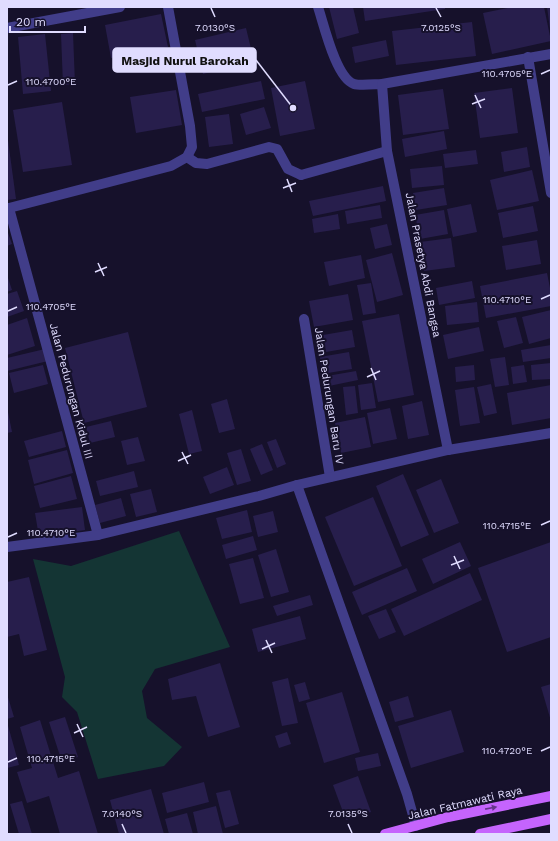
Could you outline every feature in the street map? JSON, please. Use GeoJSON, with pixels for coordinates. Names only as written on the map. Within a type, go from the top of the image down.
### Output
{"type":"FeatureCollection","features":[{"type":"Feature","properties":{"kind":"main road","name":"Jalan Fatmawati Raya"},"geometry":{"type":"LineString","coordinates":[[385,834],[448,817],[551,796]]}},
{"type":"Feature","properties":{"kind":"main road"},"geometry":{"type":"LineString","coordinates":[[480,834],[551,819]]}},
{"type":"Feature","properties":{"kind":"street"},"geometry":{"type":"LineString","coordinates":[[7,28],[120,7]]}},
{"type":"Feature","properties":{"kind":"street"},"geometry":{"type":"LineString","coordinates":[[8,208],[171,166],[187,157],[192,147],[190,126],[168,7]]}},
{"type":"Feature","properties":{"kind":"street"},"geometry":{"type":"LineString","coordinates":[[318,7],[335,60],[347,80],[355,85],[382,84],[551,54]]}},
{"type":"Feature","properties":{"kind":"street"},"geometry":{"type":"LineString","coordinates":[[528,57],[551,193]]}},
{"type":"Feature","properties":{"kind":"street","name":"Jalan Prasetya Abdi Bangsa"},"geometry":{"type":"LineString","coordinates":[[382,84],[387,151],[448,450]]}},
{"type":"Feature","properties":{"kind":"street"},"geometry":{"type":"LineString","coordinates":[[187,157],[196,163],[207,164],[269,146],[277,149],[288,169],[301,175],[387,151]]}},
{"type":"Feature","properties":{"kind":"street","name":"Jalan Pedurungan Kidul III"},"geometry":{"type":"LineString","coordinates":[[8,208],[98,535]]}},
{"type":"Feature","properties":{"kind":"street","name":"Jalan Pedurungan Baru IV"},"geometry":{"type":"LineString","coordinates":[[304,319],[330,477]]}},
{"type":"Feature","properties":{"kind":"street"},"geometry":{"type":"LineString","coordinates":[[7,547],[98,535],[259,496],[297,485],[448,450],[551,433]]}},
{"type":"Feature","properties":{"kind":"street"},"geometry":{"type":"LineString","coordinates":[[297,485],[407,794],[416,826]]}},
{"type":"Feature","properties":{"kind":"green space"},"geometry":{"type":"Polygon","coordinates":[[[179,531],[230,647],[155,669],[142,691],[147,718],[182,747],[164,766],[98,779],[77,712],[62,697],[65,677],[33,559],[71,566],[179,531]]]}},
{"type":"Feature","properties":{"kind":"building"},"geometry":{"type":"Polygon","coordinates":[[[329,7],[353,7],[359,33],[337,39],[329,7]]]}},
{"type":"Feature","properties":{"kind":"building"},"geometry":{"type":"Polygon","coordinates":[[[363,7],[445,7],[445,9],[365,21],[363,7]]]}},
{"type":"Feature","properties":{"kind":"building"},"geometry":{"type":"Polygon","coordinates":[[[512,7],[544,7],[551,41],[492,54],[483,13],[512,7]]]}},
{"type":"Feature","properties":{"kind":"building"},"geometry":{"type":"Polygon","coordinates":[[[547,7],[551,7],[551,29],[550,29],[547,7]]]}},
{"type":"Feature","properties":{"kind":"building"},"geometry":{"type":"Polygon","coordinates":[[[161,14],[168,47],[111,58],[105,25],[161,14]]]}},
{"type":"Feature","properties":{"kind":"building"},"geometry":{"type":"Polygon","coordinates":[[[472,22],[476,56],[396,65],[392,31],[472,22]]]}},
{"type":"Feature","properties":{"kind":"building"},"geometry":{"type":"Polygon","coordinates":[[[246,28],[254,61],[203,74],[195,40],[246,28]]]}},
{"type":"Feature","properties":{"kind":"building"},"geometry":{"type":"Polygon","coordinates":[[[73,33],[75,84],[63,85],[61,34],[73,33]]]}},
{"type":"Feature","properties":{"kind":"building"},"geometry":{"type":"Polygon","coordinates":[[[45,34],[51,91],[23,94],[18,37],[45,34]]]}},
{"type":"Feature","properties":{"kind":"building"},"geometry":{"type":"Polygon","coordinates":[[[386,40],[389,56],[355,63],[352,47],[386,40]]]}},
{"type":"Feature","properties":{"kind":"building"},"geometry":{"type":"Polygon","coordinates":[[[261,81],[265,99],[202,112],[198,94],[261,81]]]}},
{"type":"Feature","properties":{"kind":"building"},"geometry":{"type":"Polygon","coordinates":[[[305,81],[315,129],[280,136],[271,88],[305,81]]]}},
{"type":"Feature","properties":{"kind":"building"},"geometry":{"type":"Polygon","coordinates":[[[512,88],[518,133],[480,138],[474,93],[512,88]]]}},
{"type":"Feature","properties":{"kind":"building"},"geometry":{"type":"Polygon","coordinates":[[[443,89],[449,129],[403,135],[398,95],[443,89]]]}},
{"type":"Feature","properties":{"kind":"building"},"geometry":{"type":"Polygon","coordinates":[[[176,90],[182,125],[136,133],[130,97],[176,90]]]}},
{"type":"Feature","properties":{"kind":"building"},"geometry":{"type":"Polygon","coordinates":[[[62,102],[72,165],[23,172],[13,110],[62,102]]]}},
{"type":"Feature","properties":{"kind":"building"},"geometry":{"type":"Polygon","coordinates":[[[264,107],[271,128],[246,135],[240,114],[264,107]]]}},
{"type":"Feature","properties":{"kind":"building"},"geometry":{"type":"Polygon","coordinates":[[[229,114],[233,144],[209,147],[205,117],[229,114]]]}},
{"type":"Feature","properties":{"kind":"building"},"geometry":{"type":"Polygon","coordinates":[[[444,131],[447,149],[405,157],[402,139],[444,131]]]}},
{"type":"Feature","properties":{"kind":"building"},"geometry":{"type":"Polygon","coordinates":[[[7,133],[16,199],[7,200],[7,133]]]}},
{"type":"Feature","properties":{"kind":"building"},"geometry":{"type":"Polygon","coordinates":[[[527,147],[530,167],[504,172],[501,152],[527,147]]]}},
{"type":"Feature","properties":{"kind":"building"},"geometry":{"type":"Polygon","coordinates":[[[476,150],[478,164],[445,168],[443,154],[476,150]]]}},
{"type":"Feature","properties":{"kind":"building"},"geometry":{"type":"Polygon","coordinates":[[[442,166],[444,185],[412,188],[410,169],[442,166]]]}},
{"type":"Feature","properties":{"kind":"building"},"geometry":{"type":"Polygon","coordinates":[[[532,170],[539,201],[497,210],[490,180],[532,170]]]}},
{"type":"Feature","properties":{"kind":"building"},"geometry":{"type":"Polygon","coordinates":[[[383,186],[386,201],[313,216],[309,201],[383,186]]]}},
{"type":"Feature","properties":{"kind":"building"},"geometry":{"type":"Polygon","coordinates":[[[444,188],[447,205],[416,210],[413,193],[444,188]]]}},
{"type":"Feature","properties":{"kind":"building"},"geometry":{"type":"Polygon","coordinates":[[[471,204],[477,232],[453,237],[447,209],[471,204]]]}},
{"type":"Feature","properties":{"kind":"building"},"geometry":{"type":"Polygon","coordinates":[[[380,205],[382,218],[347,224],[345,211],[380,205]]]}},
{"type":"Feature","properties":{"kind":"building"},"geometry":{"type":"Polygon","coordinates":[[[533,206],[538,231],[503,238],[498,213],[533,206]]]}},
{"type":"Feature","properties":{"kind":"building"},"geometry":{"type":"Polygon","coordinates":[[[444,210],[448,234],[420,239],[415,215],[444,210]]]}},
{"type":"Feature","properties":{"kind":"building"},"geometry":{"type":"Polygon","coordinates":[[[338,214],[340,229],[314,233],[312,219],[338,214]]]}},
{"type":"Feature","properties":{"kind":"building"},"geometry":{"type":"Polygon","coordinates":[[[387,224],[392,245],[375,249],[370,228],[387,224]]]}},
{"type":"Feature","properties":{"kind":"building"},"geometry":{"type":"Polygon","coordinates":[[[7,230],[12,244],[7,246],[7,230]]]}},
{"type":"Feature","properties":{"kind":"building"},"geometry":{"type":"Polygon","coordinates":[[[451,238],[455,267],[424,271],[420,242],[451,238]]]}},
{"type":"Feature","properties":{"kind":"building"},"geometry":{"type":"Polygon","coordinates":[[[537,240],[541,264],[506,270],[502,246],[537,240]]]}},
{"type":"Feature","properties":{"kind":"building"},"geometry":{"type":"Polygon","coordinates":[[[392,253],[403,295],[377,302],[366,260],[392,253]]]}},
{"type":"Feature","properties":{"kind":"building"},"geometry":{"type":"Polygon","coordinates":[[[361,255],[365,278],[329,286],[324,262],[361,255]]]}},
{"type":"Feature","properties":{"kind":"building"},"geometry":{"type":"Polygon","coordinates":[[[547,273],[551,293],[551,306],[486,318],[480,286],[547,273]]]}},
{"type":"Feature","properties":{"kind":"building"},"geometry":{"type":"Polygon","coordinates":[[[7,275],[12,290],[7,292],[7,275]]]}},
{"type":"Feature","properties":{"kind":"building"},"geometry":{"type":"Polygon","coordinates":[[[472,281],[475,298],[439,305],[436,288],[472,281]]]}},
{"type":"Feature","properties":{"kind":"building"},"geometry":{"type":"Polygon","coordinates":[[[371,283],[376,313],[363,315],[357,285],[371,283]]]}},
{"type":"Feature","properties":{"kind":"building"},"geometry":{"type":"Polygon","coordinates":[[[17,291],[24,311],[7,317],[7,294],[17,291]]]}},
{"type":"Feature","properties":{"kind":"building"},"geometry":{"type":"Polygon","coordinates":[[[348,294],[353,320],[314,327],[309,301],[348,294]]]}},
{"type":"Feature","properties":{"kind":"building"},"geometry":{"type":"Polygon","coordinates":[[[477,302],[479,322],[447,325],[445,306],[477,302]]]}},
{"type":"Feature","properties":{"kind":"building"},"geometry":{"type":"Polygon","coordinates":[[[551,310],[551,338],[529,344],[522,317],[551,310]]]}},
{"type":"Feature","properties":{"kind":"building"},"geometry":{"type":"Polygon","coordinates":[[[399,314],[414,395],[378,402],[362,321],[399,314]]]}},
{"type":"Feature","properties":{"kind":"building"},"geometry":{"type":"Polygon","coordinates":[[[516,317],[523,343],[504,348],[497,321],[516,317]]]}},
{"type":"Feature","properties":{"kind":"building"},"geometry":{"type":"Polygon","coordinates":[[[27,318],[35,346],[7,355],[7,325],[27,318]]]}},
{"type":"Feature","properties":{"kind":"building"},"geometry":{"type":"Polygon","coordinates":[[[479,327],[484,351],[448,359],[443,335],[479,327]]]}},
{"type":"Feature","properties":{"kind":"building"},"geometry":{"type":"Polygon","coordinates":[[[352,330],[355,347],[326,352],[323,335],[352,330]]]}},
{"type":"Feature","properties":{"kind":"building"},"geometry":{"type":"Polygon","coordinates":[[[128,332],[147,407],[84,423],[65,348],[128,332]]]}},
{"type":"Feature","properties":{"kind":"building"},"geometry":{"type":"Polygon","coordinates":[[[551,345],[551,358],[523,362],[521,350],[551,345]]]}},
{"type":"Feature","properties":{"kind":"building"},"geometry":{"type":"Polygon","coordinates":[[[45,349],[48,361],[7,371],[7,358],[45,349]]]}},
{"type":"Feature","properties":{"kind":"building"},"geometry":{"type":"Polygon","coordinates":[[[349,352],[352,369],[322,374],[320,357],[349,352]]]}},
{"type":"Feature","properties":{"kind":"building"},"geometry":{"type":"Polygon","coordinates":[[[505,357],[509,385],[495,387],[490,359],[505,357]]]}},
{"type":"Feature","properties":{"kind":"building"},"geometry":{"type":"Polygon","coordinates":[[[551,363],[551,379],[532,380],[531,365],[551,363]]]}},
{"type":"Feature","properties":{"kind":"building"},"geometry":{"type":"Polygon","coordinates":[[[43,365],[48,384],[14,393],[9,373],[43,365]]]}},
{"type":"Feature","properties":{"kind":"building"},"geometry":{"type":"Polygon","coordinates":[[[474,365],[475,380],[456,382],[455,367],[474,365]]]}},
{"type":"Feature","properties":{"kind":"building"},"geometry":{"type":"Polygon","coordinates":[[[524,365],[527,382],[513,384],[511,367],[524,365]]]}},
{"type":"Feature","properties":{"kind":"building"},"geometry":{"type":"Polygon","coordinates":[[[356,371],[358,380],[329,386],[327,376],[356,371]]]}},
{"type":"Feature","properties":{"kind":"building"},"geometry":{"type":"Polygon","coordinates":[[[372,383],[376,408],[361,410],[358,385],[372,383]]]}},
{"type":"Feature","properties":{"kind":"building"},"geometry":{"type":"Polygon","coordinates":[[[491,384],[497,413],[484,416],[477,387],[491,384]]]}},
{"type":"Feature","properties":{"kind":"building"},"geometry":{"type":"Polygon","coordinates":[[[551,385],[551,418],[512,425],[507,393],[551,385]]]}},
{"type":"Feature","properties":{"kind":"building"},"geometry":{"type":"Polygon","coordinates":[[[355,386],[358,413],[346,415],[343,387],[355,386]]]}},
{"type":"Feature","properties":{"kind":"building"},"geometry":{"type":"Polygon","coordinates":[[[474,387],[480,423],[460,426],[455,390],[474,387]]]}},
{"type":"Feature","properties":{"kind":"building"},"geometry":{"type":"Polygon","coordinates":[[[227,399],[235,429],[219,433],[211,404],[227,399]]]}},
{"type":"Feature","properties":{"kind":"building"},"geometry":{"type":"Polygon","coordinates":[[[422,401],[429,435],[408,439],[402,406],[422,401]]]}},
{"type":"Feature","properties":{"kind":"building"},"geometry":{"type":"Polygon","coordinates":[[[390,408],[397,439],[373,444],[367,413],[390,408]]]}},
{"type":"Feature","properties":{"kind":"building"},"geometry":{"type":"Polygon","coordinates":[[[192,410],[202,451],[189,454],[179,414],[192,410]]]}},
{"type":"Feature","properties":{"kind":"building"},"geometry":{"type":"Polygon","coordinates":[[[8,412],[12,432],[7,433],[7,413],[8,412]]]}},
{"type":"Feature","properties":{"kind":"building"},"geometry":{"type":"Polygon","coordinates":[[[365,417],[371,447],[341,453],[335,423],[365,417]]]}},
{"type":"Feature","properties":{"kind":"building"},"geometry":{"type":"Polygon","coordinates":[[[111,421],[115,437],[90,443],[86,427],[111,421]]]}},
{"type":"Feature","properties":{"kind":"building"},"geometry":{"type":"Polygon","coordinates":[[[62,431],[66,447],[29,457],[24,441],[62,431]]]}},
{"type":"Feature","properties":{"kind":"building"},"geometry":{"type":"Polygon","coordinates":[[[138,437],[145,461],[127,465],[121,441],[138,437]]]}},
{"type":"Feature","properties":{"kind":"building"},"geometry":{"type":"Polygon","coordinates":[[[276,439],[286,464],[277,468],[267,442],[276,439]]]}},
{"type":"Feature","properties":{"kind":"building"},"geometry":{"type":"Polygon","coordinates":[[[262,444],[273,470],[261,475],[250,449],[262,444]]]}},
{"type":"Feature","properties":{"kind":"building"},"geometry":{"type":"Polygon","coordinates":[[[241,449],[251,481],[237,485],[227,453],[241,449]]]}},
{"type":"Feature","properties":{"kind":"building"},"geometry":{"type":"Polygon","coordinates":[[[67,450],[73,473],[34,484],[28,460],[67,450]]]}},
{"type":"Feature","properties":{"kind":"building"},"geometry":{"type":"Polygon","coordinates":[[[227,467],[234,485],[210,494],[203,477],[227,467]]]}},
{"type":"Feature","properties":{"kind":"building"},"geometry":{"type":"Polygon","coordinates":[[[134,471],[138,487],[100,496],[96,481],[134,471]]]}},
{"type":"Feature","properties":{"kind":"building"},"geometry":{"type":"Polygon","coordinates":[[[403,474],[429,535],[401,547],[376,486],[403,474]]]}},
{"type":"Feature","properties":{"kind":"building"},"geometry":{"type":"Polygon","coordinates":[[[71,476],[77,499],[40,508],[34,486],[71,476]]]}},
{"type":"Feature","properties":{"kind":"building"},"geometry":{"type":"Polygon","coordinates":[[[441,479],[459,523],[434,533],[416,490],[441,479]]]}},
{"type":"Feature","properties":{"kind":"building"},"geometry":{"type":"Polygon","coordinates":[[[151,489],[157,512],[136,517],[130,494],[151,489]]]}},
{"type":"Feature","properties":{"kind":"building"},"geometry":{"type":"Polygon","coordinates":[[[373,497],[402,566],[354,586],[325,517],[373,497]]]}},
{"type":"Feature","properties":{"kind":"building"},"geometry":{"type":"Polygon","coordinates":[[[121,498],[126,516],[100,523],[95,505],[121,498]]]}},
{"type":"Feature","properties":{"kind":"building"},"geometry":{"type":"Polygon","coordinates":[[[82,507],[85,530],[39,537],[35,513],[82,507]]]}},
{"type":"Feature","properties":{"kind":"building"},"geometry":{"type":"Polygon","coordinates":[[[247,510],[252,532],[222,539],[216,518],[247,510]]]}},
{"type":"Feature","properties":{"kind":"building"},"geometry":{"type":"Polygon","coordinates":[[[273,511],[278,532],[258,537],[253,516],[273,511]]]}},
{"type":"Feature","properties":{"kind":"building"},"geometry":{"type":"Polygon","coordinates":[[[253,536],[257,550],[226,559],[222,545],[253,536]]]}},
{"type":"Feature","properties":{"kind":"building"},"geometry":{"type":"Polygon","coordinates":[[[460,542],[471,566],[433,584],[422,559],[460,542]]]}},
{"type":"Feature","properties":{"kind":"building"},"geometry":{"type":"Polygon","coordinates":[[[551,542],[551,637],[507,652],[478,568],[551,542]]]}},
{"type":"Feature","properties":{"kind":"building"},"geometry":{"type":"Polygon","coordinates":[[[276,549],[289,592],[271,597],[258,555],[276,549]]]}},
{"type":"Feature","properties":{"kind":"building"},"geometry":{"type":"Polygon","coordinates":[[[253,558],[264,598],[240,604],[229,564],[253,558]]]}},
{"type":"Feature","properties":{"kind":"building"},"geometry":{"type":"Polygon","coordinates":[[[407,568],[417,591],[362,615],[352,592],[407,568]]]}},
{"type":"Feature","properties":{"kind":"building"},"geometry":{"type":"Polygon","coordinates":[[[470,573],[482,600],[404,636],[391,609],[470,573]]]}},
{"type":"Feature","properties":{"kind":"building"},"geometry":{"type":"Polygon","coordinates":[[[29,577],[47,650],[24,656],[19,634],[7,637],[7,582],[29,577]]]}},
{"type":"Feature","properties":{"kind":"building"},"geometry":{"type":"Polygon","coordinates":[[[310,595],[313,605],[277,616],[273,606],[310,595]]]}},
{"type":"Feature","properties":{"kind":"building"},"geometry":{"type":"Polygon","coordinates":[[[386,609],[396,632],[379,639],[368,616],[386,609]]]}},
{"type":"Feature","properties":{"kind":"building"},"geometry":{"type":"Polygon","coordinates":[[[300,616],[306,639],[258,652],[252,629],[300,616]]]}},
{"type":"Feature","properties":{"kind":"building"},"geometry":{"type":"Polygon","coordinates":[[[220,663],[240,727],[208,737],[196,696],[172,700],[168,679],[220,663]]]}},
{"type":"Feature","properties":{"kind":"building"},"geometry":{"type":"Polygon","coordinates":[[[288,678],[298,723],[282,726],[272,682],[288,678]]]}},
{"type":"Feature","properties":{"kind":"building"},"geometry":{"type":"Polygon","coordinates":[[[305,682],[310,699],[299,702],[294,685],[305,682]]]}},
{"type":"Feature","properties":{"kind":"building"},"geometry":{"type":"Polygon","coordinates":[[[551,684],[551,721],[541,687],[551,684]]]}},
{"type":"Feature","properties":{"kind":"building"},"geometry":{"type":"Polygon","coordinates":[[[342,692],[360,752],[324,763],[306,703],[342,692]]]}},
{"type":"Feature","properties":{"kind":"building"},"geometry":{"type":"Polygon","coordinates":[[[7,694],[14,717],[7,719],[7,694]]]}},
{"type":"Feature","properties":{"kind":"building"},"geometry":{"type":"Polygon","coordinates":[[[408,696],[414,717],[395,722],[389,702],[408,696]]]}},
{"type":"Feature","properties":{"kind":"building"},"geometry":{"type":"Polygon","coordinates":[[[451,710],[464,752],[411,768],[398,726],[451,710]]]}},
{"type":"Feature","properties":{"kind":"building"},"geometry":{"type":"Polygon","coordinates":[[[65,717],[78,757],[62,762],[49,722],[65,717]]]}},
{"type":"Feature","properties":{"kind":"building"},"geometry":{"type":"Polygon","coordinates":[[[40,720],[58,778],[79,771],[98,834],[60,834],[49,796],[27,803],[17,772],[32,768],[20,727],[40,720]]]}},
{"type":"Feature","properties":{"kind":"building"},"geometry":{"type":"Polygon","coordinates":[[[7,722],[19,765],[7,768],[7,722]]]}},
{"type":"Feature","properties":{"kind":"building"},"geometry":{"type":"Polygon","coordinates":[[[287,732],[291,744],[279,748],[275,736],[287,732]]]}},
{"type":"Feature","properties":{"kind":"building"},"geometry":{"type":"Polygon","coordinates":[[[378,753],[381,766],[358,771],[355,758],[378,753]]]}},
{"type":"Feature","properties":{"kind":"building"},"geometry":{"type":"Polygon","coordinates":[[[358,776],[371,812],[346,820],[333,785],[358,776]]]}},
{"type":"Feature","properties":{"kind":"building"},"geometry":{"type":"Polygon","coordinates":[[[204,782],[209,802],[167,813],[162,793],[204,782]]]}},
{"type":"Feature","properties":{"kind":"building"},"geometry":{"type":"Polygon","coordinates":[[[151,789],[164,834],[119,834],[110,800],[151,789]]]}},
{"type":"Feature","properties":{"kind":"building"},"geometry":{"type":"Polygon","coordinates":[[[230,790],[239,824],[225,828],[216,793],[230,790]]]}},
{"type":"Feature","properties":{"kind":"building"},"geometry":{"type":"Polygon","coordinates":[[[22,801],[32,834],[19,834],[10,804],[22,801]]]}},
{"type":"Feature","properties":{"kind":"building"},"geometry":{"type":"Polygon","coordinates":[[[216,806],[223,834],[198,834],[193,812],[216,806]]]}},
{"type":"Feature","properties":{"kind":"building"},"geometry":{"type":"Polygon","coordinates":[[[187,813],[193,834],[169,834],[165,819],[187,813]]]}},
{"type":"Feature","properties":{"kind":"place","name":"Masjid Nurul Barokah"},"geometry":{"type":"Point","coordinates":[293,108]}}]}
